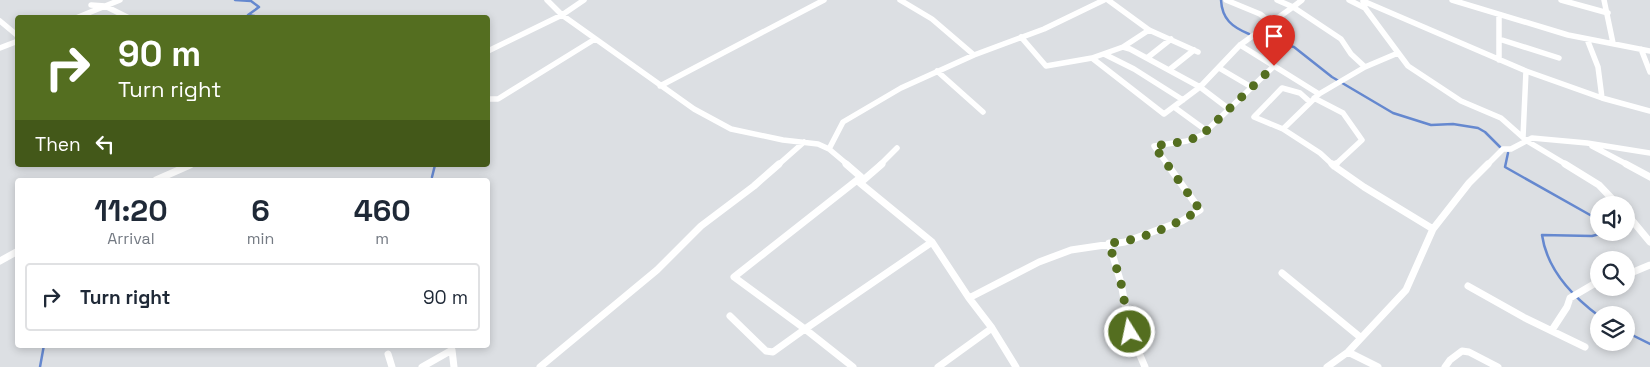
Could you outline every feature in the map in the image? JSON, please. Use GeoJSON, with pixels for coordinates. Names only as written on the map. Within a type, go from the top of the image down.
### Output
{"type":"FeatureCollection","features":[{"type":"Feature","properties":{"kind":"street"},"geometry":{"type":"LineString","coordinates":[[83,15],[120,0]]}},
{"type":"Feature","properties":{"kind":"street"},"geometry":{"type":"LineString","coordinates":[[547,0],[562,15],[660,86],[694,109],[731,129],[782,140],[804,142],[829,149],[861,180],[932,242],[969,298],[992,328],[1016,367]]}},
{"type":"Feature","properties":{"kind":"street"},"geometry":{"type":"LineString","coordinates":[[490,50],[562,15],[584,0]]}},
{"type":"Feature","properties":{"kind":"street"},"geometry":{"type":"LineString","coordinates":[[660,86],[824,0]]}},
{"type":"Feature","properties":{"kind":"street"},"geometry":{"type":"LineString","coordinates":[[900,0],[932,19],[974,55]]}},
{"type":"Feature","properties":{"kind":"street"},"geometry":{"type":"LineString","coordinates":[[829,149],[843,122],[901,88],[974,55],[1058,23],[1104,0]]}},
{"type":"Feature","properties":{"kind":"street"},"geometry":{"type":"LineString","coordinates":[[1108,0],[1149,30],[1196,51],[1168,70]]}},
{"type":"Feature","properties":{"kind":"street"},"geometry":{"type":"LineString","coordinates":[[1226,0],[1260,14],[1270,22]]}},
{"type":"Feature","properties":{"kind":"street"},"geometry":{"type":"LineString","coordinates":[[1277,0],[1292,7],[1341,39],[1351,54],[1365,67]]}},
{"type":"Feature","properties":{"kind":"street"},"geometry":{"type":"LineString","coordinates":[[1092,58],[1164,114],[1200,87],[1240,45],[1302,0]]}},
{"type":"Feature","properties":{"kind":"street"},"geometry":{"type":"LineString","coordinates":[[1349,0],[1364,3],[1526,71],[1602,98],[1650,112]]}},
{"type":"Feature","properties":{"kind":"street"},"geometry":{"type":"LineString","coordinates":[[1452,0],[1553,31],[1650,51]]}},
{"type":"Feature","properties":{"kind":"street"},"geometry":{"type":"LineString","coordinates":[[1561,0],[1608,13]]}},
{"type":"Feature","properties":{"kind":"street"},"geometry":{"type":"LineString","coordinates":[[1604,0],[1613,44]]}},
{"type":"Feature","properties":{"kind":"street"},"geometry":{"type":"LineString","coordinates":[[1364,3],[1408,66],[1461,101],[1501,118],[1525,139],[1599,185],[1609,196]]}},
{"type":"Feature","properties":{"kind":"street"},"geometry":{"type":"LineString","coordinates":[[92,5],[105,6],[123,15]]}},
{"type":"Feature","properties":{"kind":"street"},"geometry":{"type":"LineString","coordinates":[[1499,15],[1499,60]]}},
{"type":"Feature","properties":{"kind":"street"},"geometry":{"type":"LineString","coordinates":[[0,21],[15,34]]}},
{"type":"Feature","properties":{"kind":"street"},"geometry":{"type":"LineString","coordinates":[[1021,37],[1046,66],[1104,54],[1123,47],[1149,30]]}},
{"type":"Feature","properties":{"kind":"street"},"geometry":{"type":"LineString","coordinates":[[490,99],[498,99],[595,39]]}},
{"type":"Feature","properties":{"kind":"street"},"geometry":{"type":"LineString","coordinates":[[1147,58],[1171,39]]}},
{"type":"Feature","properties":{"kind":"street"},"geometry":{"type":"LineString","coordinates":[[1499,39],[1560,58]]}},
{"type":"Feature","properties":{"kind":"street"},"geometry":{"type":"LineString","coordinates":[[1587,39],[1592,47],[1602,83],[1602,98]]}},
{"type":"Feature","properties":{"kind":"street"},"geometry":{"type":"LineString","coordinates":[[0,48],[15,42]]}},
{"type":"Feature","properties":{"kind":"street"},"geometry":{"type":"LineString","coordinates":[[1240,45],[1274,66],[1314,98]]}},
{"type":"Feature","properties":{"kind":"street"},"geometry":{"type":"LineString","coordinates":[[1123,47],[1200,87],[1229,109]]}},
{"type":"Feature","properties":{"kind":"street"},"geometry":{"type":"LineString","coordinates":[[1641,49],[1650,72]]}},
{"type":"Feature","properties":{"kind":"street"},"geometry":{"type":"LineString","coordinates":[[1104,54],[1134,69],[1183,100]]}},
{"type":"Feature","properties":{"kind":"street"},"geometry":{"type":"LineString","coordinates":[[1283,129],[1314,98],[1365,67],[1398,54]]}},
{"type":"Feature","properties":{"kind":"street"},"geometry":{"type":"LineString","coordinates":[[969,298],[1047,259],[1071,250],[1125,242],[1182,221],[1200,210],[1154,146],[1187,141],[1202,135],[1274,66]]}},
{"type":"Feature","properties":{"kind":"street"},"geometry":{"type":"LineString","coordinates":[[1219,68],[1253,88]]}},
{"type":"Feature","properties":{"kind":"street"},"geometry":{"type":"LineString","coordinates":[[937,71],[983,112]]}},
{"type":"Feature","properties":{"kind":"street"},"geometry":{"type":"LineString","coordinates":[[1525,139],[1526,71]]}},
{"type":"Feature","properties":{"kind":"street"},"geometry":{"type":"LineString","coordinates":[[1334,166],[1362,140],[1343,113],[1314,98],[1282,88],[1254,117],[1283,129],[1320,153],[1334,166],[1364,188],[1433,229]]}},
{"type":"Feature","properties":{"kind":"street"},"geometry":{"type":"LineString","coordinates":[[1174,107],[1206,131]]}},
{"type":"Feature","properties":{"kind":"street"},"geometry":{"type":"LineString","coordinates":[[1326,367],[1348,352],[1406,290],[1433,229],[1469,183],[1503,149],[1511,149],[1525,139],[1532,138],[1586,143],[1650,153]]}},
{"type":"Feature","properties":{"kind":"street"},"geometry":{"type":"LineString","coordinates":[[540,367],[657,270],[701,226],[754,186],[804,142]]}},
{"type":"Feature","properties":{"kind":"street"},"geometry":{"type":"LineString","coordinates":[[1586,143],[1650,176]]}},
{"type":"Feature","properties":{"kind":"street"},"geometry":{"type":"LineString","coordinates":[[853,367],[736,279],[735,276],[861,180],[873,173],[897,148]]}},
{"type":"Feature","properties":{"kind":"street"},"geometry":{"type":"LineString","coordinates":[[161,178],[185,167]]}},
{"type":"Feature","properties":{"kind":"street"},"geometry":{"type":"LineString","coordinates":[[1635,224],[1650,242]]}},
{"type":"Feature","properties":{"kind":"street"},"geometry":{"type":"LineString","coordinates":[[730,316],[766,352],[773,352],[836,306],[854,296],[932,242]]}},
{"type":"Feature","properties":{"kind":"street"},"geometry":{"type":"LineString","coordinates":[[1109,243],[1121,283],[1130,332],[1145,367]]}},
{"type":"Feature","properties":{"kind":"street"},"geometry":{"type":"LineString","coordinates":[[0,260],[15,252]]}},
{"type":"Feature","properties":{"kind":"street"},"geometry":{"type":"LineString","coordinates":[[1635,271],[1650,265]]}},
{"type":"Feature","properties":{"kind":"street"},"geometry":{"type":"LineString","coordinates":[[1282,273],[1360,337]]}},
{"type":"Feature","properties":{"kind":"street"},"geometry":{"type":"LineString","coordinates":[[1468,286],[1525,318],[1585,347]]}},
{"type":"Feature","properties":{"kind":"street"},"geometry":{"type":"LineString","coordinates":[[1552,330],[1567,307],[1570,298],[1590,286]]}},
{"type":"Feature","properties":{"kind":"street"},"geometry":{"type":"LineString","coordinates":[[938,367],[992,328]]}},
{"type":"Feature","properties":{"kind":"street"},"geometry":{"type":"LineString","coordinates":[[422,367],[452,350],[454,367]]}},
{"type":"Feature","properties":{"kind":"street"},"geometry":{"type":"LineString","coordinates":[[1446,367],[1450,360],[1462,351],[1469,352],[1498,367]]}},
{"type":"Feature","properties":{"kind":"street"},"geometry":{"type":"LineString","coordinates":[[1348,352],[1378,367]]}},
{"type":"Feature","properties":{"kind":"street"},"geometry":{"type":"LineString","coordinates":[[388,354],[392,367]]}},
{"type":"Feature","properties":{"kind":"waterway"},"geometry":{"type":"LineString","coordinates":[[235,0],[251,1],[259,7],[248,15]]}},
{"type":"Feature","properties":{"kind":"waterway"},"geometry":{"type":"LineString","coordinates":[[1221,0],[1223,12],[1229,22],[1249,34]]}},
{"type":"Feature","properties":{"kind":"waterway"},"geometry":{"type":"LineString","coordinates":[[1262,38],[1294,47],[1332,77],[1393,113],[1431,125],[1453,124],[1478,128],[1485,132],[1500,147]]}},
{"type":"Feature","properties":{"kind":"waterway"},"geometry":{"type":"LineString","coordinates":[[1508,153],[1505,167],[1590,215]]}},
{"type":"Feature","properties":{"kind":"waterway"},"geometry":{"type":"LineString","coordinates":[[432,177],[434,167]]}},
{"type":"Feature","properties":{"kind":"waterway"},"geometry":{"type":"LineString","coordinates":[[1590,236],[1542,235],[1549,260],[1555,271],[1570,291],[1590,309]]}},
{"type":"Feature","properties":{"kind":"waterway"},"geometry":{"type":"LineString","coordinates":[[1635,336],[1650,344]]}},
{"type":"Feature","properties":{"kind":"waterway"},"geometry":{"type":"LineString","coordinates":[[40,367],[43,348]]}},
{"type":"Feature","properties":{"kind":"route"},"geometry":{"type":"LineString","coordinates":[[1130,332],[1121,283],[1109,243],[1125,242],[1154,232],[1182,221],[1200,210],[1154,146],[1187,141],[1202,135],[1274,66]]}}]}
